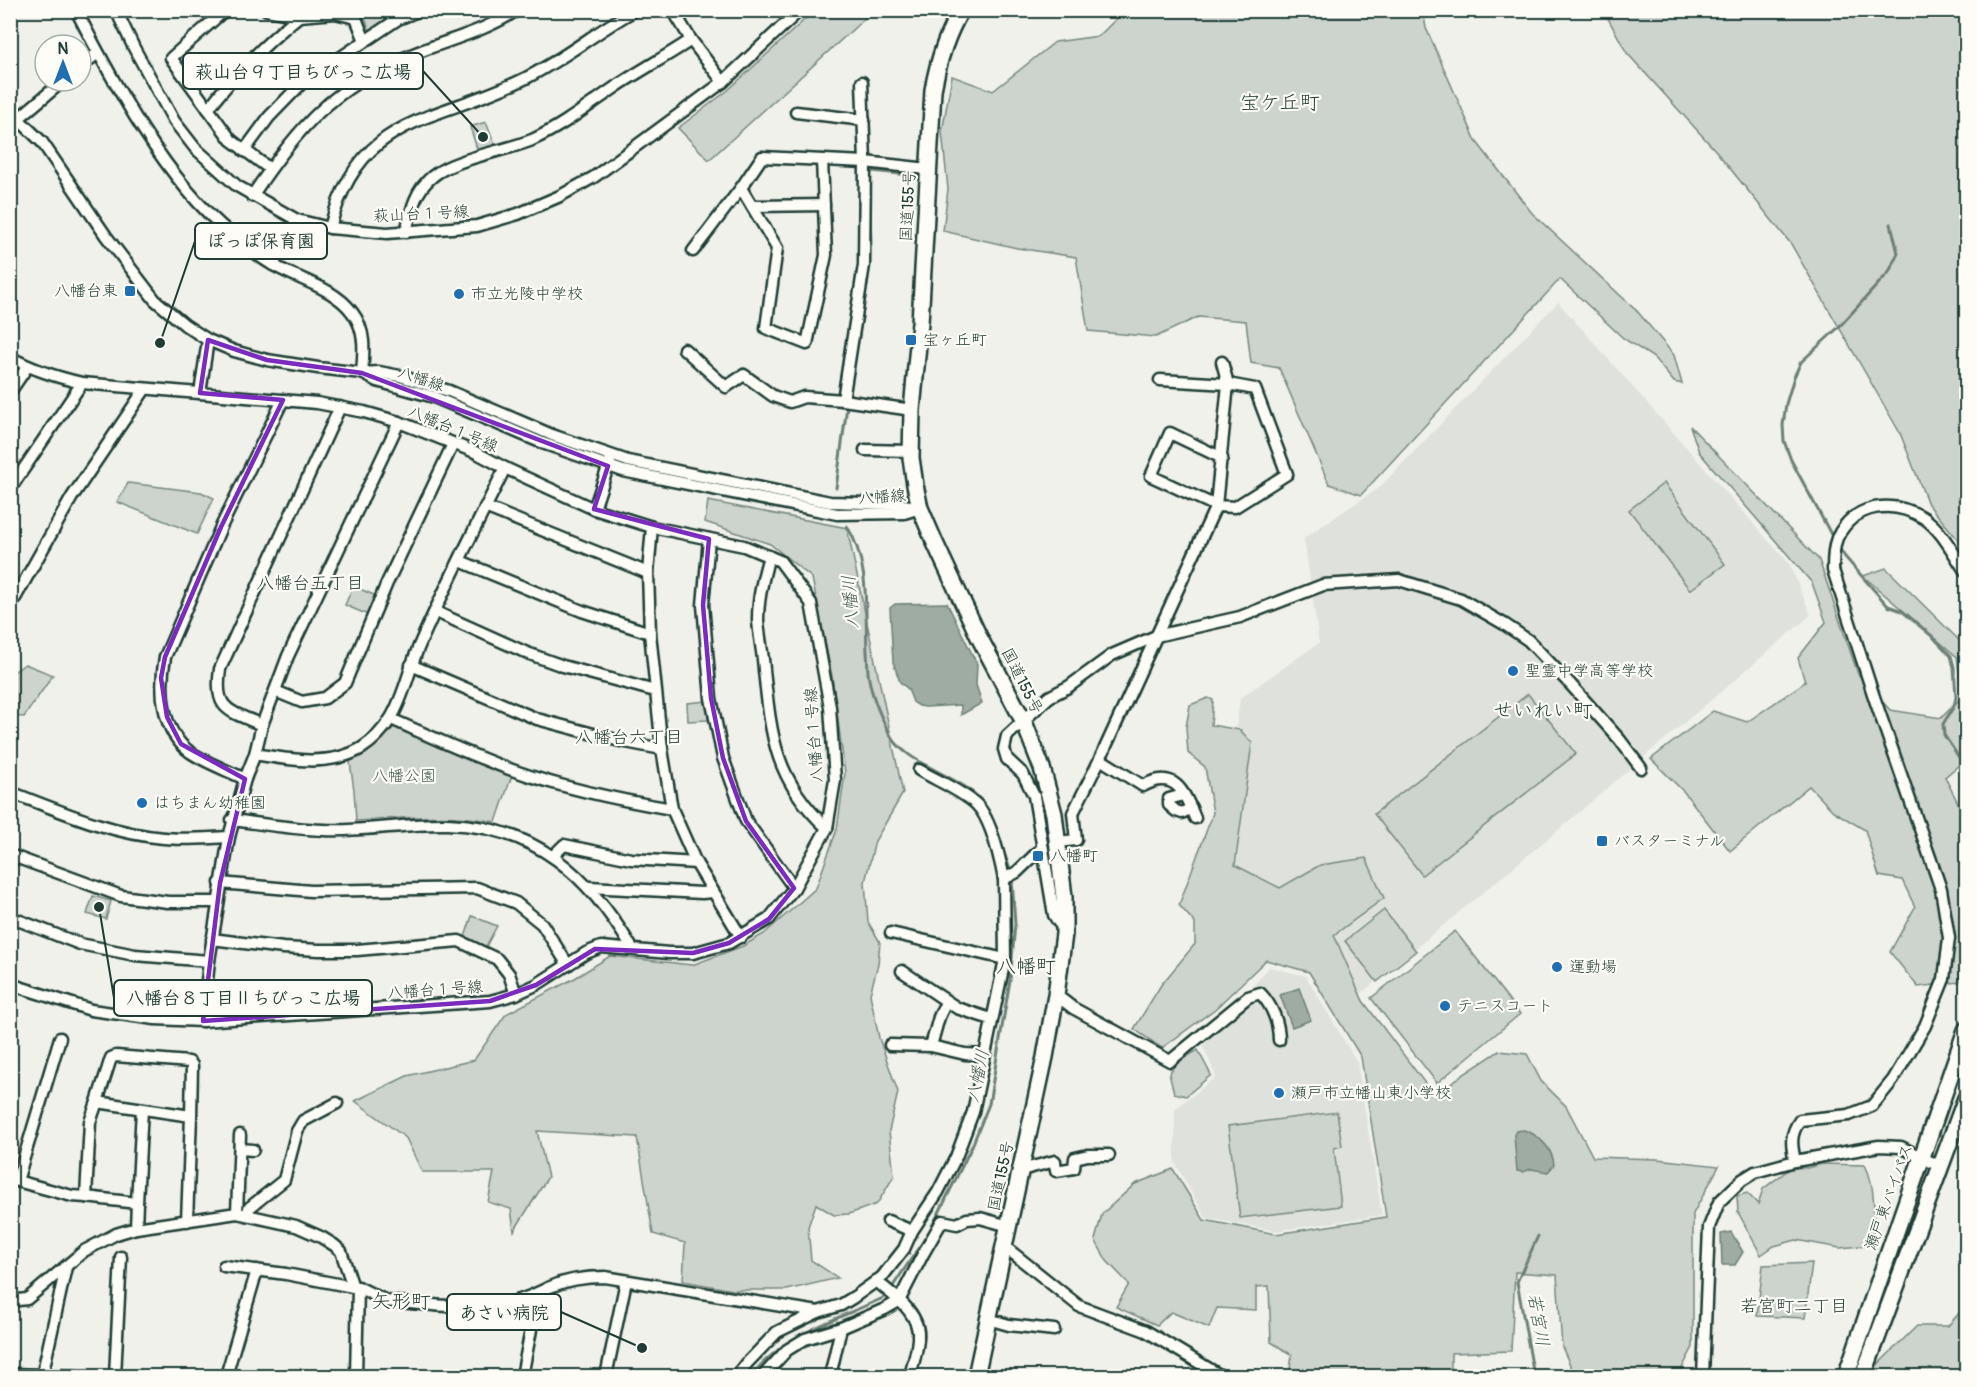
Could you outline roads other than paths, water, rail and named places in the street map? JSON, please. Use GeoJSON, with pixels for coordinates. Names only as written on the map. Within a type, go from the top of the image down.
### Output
{"type":"FeatureCollection","features":[{"type":"Feature","properties":{"kind":"highway","name":"国道155号"},"geometry":{"type":"LineString","coordinates":[[961,10],[953,24],[936,71],[933,90],[920,323],[912,410],[915,485],[921,508],[979,637],[1024,722],[1042,768],[1054,814],[1064,897],[1064,924],[1056,995],[976,1377]]}},
{"type":"Feature","properties":{"kind":"highway","name":"瀬戸東バイパス"},"geometry":{"type":"LineString","coordinates":[[1846,1377],[1966,1030]]}},
{"type":"Feature","properties":{"kind":"highway"},"geometry":{"type":"LineString","coordinates":[[1863,1377],[1966,1098]]}},
{"type":"Feature","properties":{"kind":"street"},"geometry":{"type":"LineString","coordinates":[[76,10],[98,53],[148,135],[187,189],[212,217],[273,265],[339,298],[353,312],[362,328],[364,347],[362,373]]}},
{"type":"Feature","properties":{"kind":"street","name":"萩山台１号線"},"geometry":{"type":"LineString","coordinates":[[116,10],[174,121],[195,148],[219,172],[252,196],[297,220],[330,228],[368,232],[406,232],[477,226],[518,214],[560,196],[594,177],[723,82],[800,10]]}},
{"type":"Feature","properties":{"kind":"street"},"geometry":{"type":"LineString","coordinates":[[225,10],[171,58],[231,140],[270,170]]}},
{"type":"Feature","properties":{"kind":"street"},"geometry":{"type":"LineString","coordinates":[[267,10],[299,16],[335,13],[356,18],[365,41]]}},
{"type":"Feature","properties":{"kind":"street"},"geometry":{"type":"LineString","coordinates":[[244,151],[269,117],[301,84],[365,41],[420,10]]}},
{"type":"Feature","properties":{"kind":"street"},"geometry":{"type":"LineString","coordinates":[[252,196],[290,142],[313,117],[357,82],[413,54],[472,34],[518,10]]}},
{"type":"Feature","properties":{"kind":"street"},"geometry":{"type":"LineString","coordinates":[[330,228],[336,204],[345,184],[360,162],[386,138],[417,120],[489,95],[529,77],[635,10]]}},
{"type":"Feature","properties":{"kind":"street"},"geometry":{"type":"LineString","coordinates":[[689,10],[675,14],[691,40],[723,82]]}},
{"type":"Feature","properties":{"kind":"street"},"geometry":{"type":"LineString","coordinates":[[208,109],[257,52],[299,16]]}},
{"type":"Feature","properties":{"kind":"street"},"geometry":{"type":"LineString","coordinates":[[406,232],[415,199],[433,176],[460,163],[500,152],[532,139],[580,112],[691,40]]}},
{"type":"Feature","properties":{"kind":"street"},"geometry":{"type":"LineString","coordinates":[[93,57],[98,53]]}},
{"type":"Feature","properties":{"kind":"street"},"geometry":{"type":"LineString","coordinates":[[843,400],[864,265],[865,162],[862,81]]}},
{"type":"Feature","properties":{"kind":"street"},"geometry":{"type":"LineString","coordinates":[[15,114],[46,93]]}},
{"type":"Feature","properties":{"kind":"street"},"geometry":{"type":"LineString","coordinates":[[796,112],[864,120]]}},
{"type":"Feature","properties":{"kind":"street","name":"八幡線"},"geometry":{"type":"LineString","coordinates":[[15,114],[42,142],[106,236],[155,300],[185,325],[208,340],[234,351],[267,360],[362,373],[377,381],[434,397],[545,444],[683,483],[837,514],[903,513],[921,508]]}},
{"type":"Feature","properties":{"kind":"street"},"geometry":{"type":"LineString","coordinates":[[693,251],[762,157],[865,162],[928,169]]}},
{"type":"Feature","properties":{"kind":"street"},"geometry":{"type":"LineString","coordinates":[[741,188],[777,248],[766,328],[807,344],[826,255],[822,160]]}},
{"type":"Feature","properties":{"kind":"street"},"geometry":{"type":"LineString","coordinates":[[752,206],[824,205]]}},
{"type":"Feature","properties":{"kind":"street"},"geometry":{"type":"LineString","coordinates":[[273,265],[297,220]]}},
{"type":"Feature","properties":{"kind":"street"},"geometry":{"type":"LineString","coordinates":[[200,393],[208,340]]}},
{"type":"Feature","properties":{"kind":"street"},"geometry":{"type":"LineString","coordinates":[[684,349],[726,387],[744,375],[773,396],[790,402],[804,397],[912,410]]}},
{"type":"Feature","properties":{"kind":"street","name":"八幡台１号線"},"geometry":{"type":"LineString","coordinates":[[10,357],[27,367],[82,382],[340,407],[399,422],[475,452],[594,509],[652,527],[744,546],[780,561],[811,603],[830,707],[835,780],[827,828],[794,888],[769,919],[729,943],[693,953],[602,947],[586,953],[536,985],[516,994],[490,1001],[203,1021],[155,1019],[100,1012],[63,1003],[10,984]]}},
{"type":"Feature","properties":{"kind":"street"},"geometry":{"type":"LineString","coordinates":[[1057,842],[1076,840],[1073,813],[1216,506],[1228,384],[1222,362]]}},
{"type":"Feature","properties":{"kind":"street"},"geometry":{"type":"LineString","coordinates":[[10,392],[27,367]]}},
{"type":"Feature","properties":{"kind":"street"},"geometry":{"type":"LineString","coordinates":[[1160,379],[1228,384],[1255,390],[1287,474],[1235,507],[1216,506],[1151,476],[1170,433],[1222,458]]}},
{"type":"Feature","properties":{"kind":"street"},"geometry":{"type":"LineString","coordinates":[[10,489],[82,382]]}},
{"type":"Feature","properties":{"kind":"street"},"geometry":{"type":"LineString","coordinates":[[10,607],[72,497],[145,389]]}},
{"type":"Feature","properties":{"kind":"street"},"geometry":{"type":"LineString","coordinates":[[245,779],[192,753],[181,744],[167,717],[162,698],[161,678],[165,657],[217,536],[283,400]]}},
{"type":"Feature","properties":{"kind":"street"},"geometry":{"type":"LineString","coordinates":[[262,725],[228,710],[217,689],[220,669],[340,407]]}},
{"type":"Feature","properties":{"kind":"street"},"geometry":{"type":"LineString","coordinates":[[203,1021],[217,902],[232,820],[255,754],[262,725],[288,656],[399,422]]}},
{"type":"Feature","properties":{"kind":"street"},"geometry":{"type":"LineString","coordinates":[[275,692],[302,702],[325,698],[345,683],[387,583],[453,444]]}},
{"type":"Feature","properties":{"kind":"street"},"geometry":{"type":"LineString","coordinates":[[865,450],[912,451]]}},
{"type":"Feature","properties":{"kind":"street"},"geometry":{"type":"LineString","coordinates":[[594,509],[610,461]]}},
{"type":"Feature","properties":{"kind":"street"},"geometry":{"type":"LineString","coordinates":[[255,754],[322,761],[345,756],[368,744],[391,719],[411,665],[505,468]]}},
{"type":"Feature","properties":{"kind":"street"},"geometry":{"type":"LineString","coordinates":[[1795,1161],[1792,1132],[1800,1120],[1849,1115],[1872,1106],[1893,1080],[1926,1026],[1944,979],[1949,938],[1941,890],[1833,570],[1837,539],[1852,517],[1870,509],[1889,506],[1906,509],[1925,519],[1937,530],[1966,572]]}},
{"type":"Feature","properties":{"kind":"street"},"geometry":{"type":"LineString","coordinates":[[485,507],[648,573]]}},
{"type":"Feature","properties":{"kind":"street"},"geometry":{"type":"LineString","coordinates":[[652,527],[648,573],[650,633],[662,749],[672,809],[696,863],[741,937]]}},
{"type":"Feature","properties":{"kind":"street"},"geometry":{"type":"LineString","coordinates":[[709,539],[703,605],[711,698],[723,758],[746,821],[794,888]]}},
{"type":"Feature","properties":{"kind":"street"},"geometry":{"type":"LineString","coordinates":[[769,556],[760,590],[758,621],[775,748],[786,777],[800,799],[827,828]]}},
{"type":"Feature","properties":{"kind":"street"},"geometry":{"type":"LineString","coordinates":[[460,561],[582,611],[650,633]]}},
{"type":"Feature","properties":{"kind":"street"},"geometry":{"type":"LineString","coordinates":[[1064,924],[1059,923],[1054,915],[1034,796],[1023,774],[1007,759],[1005,749],[1007,736],[1049,698],[1112,655],[1156,636],[1240,617],[1323,585],[1399,580],[1461,599],[1528,640],[1620,740],[1641,768]]}},
{"type":"Feature","properties":{"kind":"street"},"geometry":{"type":"LineString","coordinates":[[436,612],[527,653],[563,666],[655,692]]}},
{"type":"Feature","properties":{"kind":"street"},"geometry":{"type":"LineString","coordinates":[[411,665],[537,719],[620,741],[662,749]]}},
{"type":"Feature","properties":{"kind":"street"},"geometry":{"type":"LineString","coordinates":[[391,719],[519,772],[603,796],[672,809]]}},
{"type":"Feature","properties":{"kind":"street"},"geometry":{"type":"LineString","coordinates":[[1100,759],[1143,786],[1156,779],[1166,779],[1175,783],[1183,795],[1193,813],[1176,812],[1169,805],[1169,800],[1183,795]]}},
{"type":"Feature","properties":{"kind":"street"},"geometry":{"type":"LineString","coordinates":[[737,1377],[777,1332],[818,1312],[840,1305],[880,1284],[882,1277],[904,1249],[912,1231],[924,1218],[956,1157],[973,1112],[1005,959],[1010,876],[1000,858],[982,811],[961,794],[920,770]]}},
{"type":"Feature","properties":{"kind":"street"},"geometry":{"type":"LineString","coordinates":[[10,792],[101,825],[135,834],[165,839],[229,837]]}},
{"type":"Feature","properties":{"kind":"street"},"geometry":{"type":"LineString","coordinates":[[232,820],[324,830],[445,824],[471,825],[515,837],[553,856],[568,867],[589,887],[616,922],[632,948]]}},
{"type":"Feature","properties":{"kind":"street"},"geometry":{"type":"LineString","coordinates":[[553,856],[564,845],[631,859],[696,863]]}},
{"type":"Feature","properties":{"kind":"street"},"geometry":{"type":"LineString","coordinates":[[1010,876],[1042,848]]}},
{"type":"Feature","properties":{"kind":"street"},"geometry":{"type":"LineString","coordinates":[[10,855],[121,896],[168,902],[217,902]]}},
{"type":"Feature","properties":{"kind":"street"},"geometry":{"type":"LineString","coordinates":[[220,883],[311,891],[477,888],[516,903],[543,924],[568,964]]}},
{"type":"Feature","properties":{"kind":"street"},"geometry":{"type":"LineString","coordinates":[[589,887],[691,893],[713,892]]}},
{"type":"Feature","properties":{"kind":"street"},"geometry":{"type":"LineString","coordinates":[[10,917],[80,944],[135,955],[209,961]]}},
{"type":"Feature","properties":{"kind":"street"},"geometry":{"type":"LineString","coordinates":[[891,933],[1005,959]]}},
{"type":"Feature","properties":{"kind":"street"},"geometry":{"type":"LineString","coordinates":[[212,939],[319,950],[357,950],[459,941],[497,959],[509,974],[516,994]]}},
{"type":"Feature","properties":{"kind":"street"},"geometry":{"type":"LineString","coordinates":[[902,971],[957,1008],[991,1019]]}},
{"type":"Feature","properties":{"kind":"street"},"geometry":{"type":"LineString","coordinates":[[1056,995],[1073,1008],[1170,1061],[1217,1021],[1256,993],[1260,993],[1267,1000],[1279,1027],[1279,1040]]}},
{"type":"Feature","properties":{"kind":"street"},"geometry":{"type":"LineString","coordinates":[[931,1046],[946,1002]]}},
{"type":"Feature","properties":{"kind":"street"},"geometry":{"type":"LineString","coordinates":[[60,1038],[14,1180],[72,1196],[137,1203]]}},
{"type":"Feature","properties":{"kind":"street"},"geometry":{"type":"LineString","coordinates":[[890,1045],[931,1046],[965,1054],[984,1055]]}},
{"type":"Feature","properties":{"kind":"street"},"geometry":{"type":"LineString","coordinates":[[86,1197],[90,1122],[111,1058],[116,1056],[189,1062],[192,1065],[187,1221]]}},
{"type":"Feature","properties":{"kind":"street"},"geometry":{"type":"LineString","coordinates":[[97,1102],[190,1116]]}},
{"type":"Feature","properties":{"kind":"street"},"geometry":{"type":"LineString","coordinates":[[242,1214],[284,1180],[297,1131],[303,1121],[337,1103]]}},
{"type":"Feature","properties":{"kind":"street"},"geometry":{"type":"LineString","coordinates":[[136,1228],[142,1109]]}},
{"type":"Feature","properties":{"kind":"street"},"geometry":{"type":"LineString","coordinates":[[240,1135],[242,1214]]}},
{"type":"Feature","properties":{"kind":"street"},"geometry":{"type":"LineString","coordinates":[[1703,1377],[1709,1227],[1719,1202],[1742,1180],[1755,1172],[1795,1161],[1879,1146],[1901,1147],[1941,1167]]}},
{"type":"Feature","properties":{"kind":"street"},"geometry":{"type":"LineString","coordinates":[[240,1149],[253,1150]]}},
{"type":"Feature","properties":{"kind":"street"},"geometry":{"type":"LineString","coordinates":[[1021,1170],[1055,1161],[1056,1171],[1074,1168],[1075,1158],[1088,1155],[1109,1155]]}},
{"type":"Feature","properties":{"kind":"street"},"geometry":{"type":"LineString","coordinates":[[10,1302],[27,1299],[84,1251],[116,1234],[136,1228],[242,1214],[296,1226],[321,1237],[340,1251],[355,1287],[356,1377]]}},
{"type":"Feature","properties":{"kind":"street"},"geometry":{"type":"LineString","coordinates":[[924,1218],[939,1226]]}},
{"type":"Feature","properties":{"kind":"street"},"geometry":{"type":"LineString","coordinates":[[763,1377],[787,1350],[805,1339],[841,1328],[885,1309],[896,1298],[942,1221],[957,1224],[967,1219],[980,1218],[1009,1226]]}},
{"type":"Feature","properties":{"kind":"street"},"geometry":{"type":"LineString","coordinates":[[888,1221],[912,1231]]}},
{"type":"Feature","properties":{"kind":"street"},"geometry":{"type":"LineString","coordinates":[[1005,1246],[1079,1306],[1146,1331],[1221,1377]]}},
{"type":"Feature","properties":{"kind":"street"},"geometry":{"type":"LineString","coordinates":[[115,1377],[121,1257]]}},
{"type":"Feature","properties":{"kind":"street"},"geometry":{"type":"LineString","coordinates":[[224,1266],[355,1287],[386,1301],[452,1307],[487,1307],[538,1294],[549,1287],[567,1281],[605,1277],[818,1312]]}},
{"type":"Feature","properties":{"kind":"street"},"geometry":{"type":"LineString","coordinates":[[42,1376],[66,1267]]}},
{"type":"Feature","properties":{"kind":"street"},"geometry":{"type":"LineString","coordinates":[[226,1377],[257,1270]]}},
{"type":"Feature","properties":{"kind":"street"},"geometry":{"type":"LineString","coordinates":[[606,1377],[626,1281]]}},
{"type":"Feature","properties":{"kind":"street"},"geometry":{"type":"LineString","coordinates":[[880,1284],[896,1298],[917,1323],[919,1339],[910,1377]]}},
{"type":"Feature","properties":{"kind":"street"},"geometry":{"type":"LineString","coordinates":[[522,1377],[538,1294]]}},
{"type":"Feature","properties":{"kind":"street"},"geometry":{"type":"LineString","coordinates":[[988,1319],[1009,1325],[1054,1330]]}},
{"type":"Feature","properties":{"kind":"street"},"geometry":{"type":"LineString","coordinates":[[830,1377],[841,1328]]}},
{"type":"Feature","properties":{"kind":"street"},"geometry":{"type":"LineString","coordinates":[[10,1374],[76,1377]]}},
{"type":"Feature","properties":{"kind":"waterway","name":"八幡川"},"geometry":{"type":"LineString","coordinates":[[869,175],[872,171],[918,176]]}},
{"type":"Feature","properties":{"kind":"waterway","name":"八幡川"},"geometry":{"type":"LineString","coordinates":[[870,212],[871,244]]}},
{"type":"Feature","properties":{"kind":"waterway"},"geometry":{"type":"LineString","coordinates":[[1833,538],[1791,460],[1784,441],[1783,425],[1786,404],[1801,362],[1840,326],[1889,272],[1898,253],[1891,224]]}},
{"type":"Feature","properties":{"kind":"waterway","name":"八幡川"},"geometry":{"type":"LineString","coordinates":[[853,367],[868,280]]}},
{"type":"Feature","properties":{"kind":"waterway","name":"八幡川"},"geometry":{"type":"LineString","coordinates":[[836,488],[847,406]]}},
{"type":"Feature","properties":{"kind":"waterway"},"geometry":{"type":"LineString","coordinates":[[847,526],[860,555],[863,571],[868,676],[874,699],[888,731],[897,744],[910,755],[970,790],[989,814]]}},
{"type":"Feature","properties":{"kind":"waterway"},"geometry":{"type":"LineString","coordinates":[[1838,546],[1888,606],[1902,611],[1933,637],[1951,656],[1956,697],[1954,706],[1943,724],[1944,735],[1958,756],[1966,762]]}},
{"type":"Feature","properties":{"kind":"waterway","name":"八幡川"},"geometry":{"type":"LineString","coordinates":[[1001,845],[1011,872]]}},
{"type":"Feature","properties":{"kind":"waterway","name":"八幡川"},"geometry":{"type":"LineString","coordinates":[[891,1289],[930,1231],[972,1146],[989,1104],[1010,980],[1015,924],[1012,879]]}},
{"type":"Feature","properties":{"kind":"waterway","name":"若宮川"},"geometry":{"type":"LineString","coordinates":[[1534,1376],[1517,1282],[1538,1236]]}},
{"type":"Feature","properties":{"kind":"waterway","name":"八幡川"},"geometry":{"type":"LineString","coordinates":[[751,1376],[779,1349],[795,1339],[883,1298],[886,1294]]}},
{"type":"Feature","properties":{"kind":"place","name":"萩山台９丁目ちびっこ広場"},"geometry":{"type":"Point","coordinates":[483,137]}},
{"type":"Feature","properties":{"kind":"place","name":"八幡台東"},"geometry":{"type":"Point","coordinates":[130,291]}},
{"type":"Feature","properties":{"kind":"place","name":"市立光陵中学校"},"geometry":{"type":"Point","coordinates":[459,294]}},
{"type":"Feature","properties":{"kind":"place","name":"宝ヶ丘町"},"geometry":{"type":"Point","coordinates":[911,340]}},
{"type":"Feature","properties":{"kind":"place","name":"ぽっぽ保育園"},"geometry":{"type":"Point","coordinates":[160,343]}},
{"type":"Feature","properties":{"kind":"place","name":"聖霊中学高等学校"},"geometry":{"type":"Point","coordinates":[1513,671]}},
{"type":"Feature","properties":{"kind":"place","name":"はちまん幼稚園"},"geometry":{"type":"Point","coordinates":[142,803]}},
{"type":"Feature","properties":{"kind":"place","name":"バスターミナル"},"geometry":{"type":"Point","coordinates":[1602,841]}},
{"type":"Feature","properties":{"kind":"place","name":"八幡町"},"geometry":{"type":"Point","coordinates":[1038,856]}},
{"type":"Feature","properties":{"kind":"place","name":"八幡台８丁目Ⅱちびっこ広場"},"geometry":{"type":"Point","coordinates":[99,907]}},
{"type":"Feature","properties":{"kind":"place","name":"運動場"},"geometry":{"type":"Point","coordinates":[1557,967]}},
{"type":"Feature","properties":{"kind":"place","name":"テニスコート"},"geometry":{"type":"Point","coordinates":[1445,1006]}},
{"type":"Feature","properties":{"kind":"place","name":"瀬戸市立幡山東小学校"},"geometry":{"type":"Point","coordinates":[1279,1093]}},
{"type":"Feature","properties":{"kind":"place","name":"あさい病院"},"geometry":{"type":"Point","coordinates":[642,1348]}},
{"type":"Feature","properties":{"kind":"district","name":"宝ケ丘町"},"geometry":{"type":"Point","coordinates":[1280,102]}},
{"type":"Feature","properties":{"kind":"district","name":"八幡台五丁目"},"geometry":{"type":"Point","coordinates":[310,583]}},
{"type":"Feature","properties":{"kind":"district","name":"せいれい町"},"geometry":{"type":"Point","coordinates":[1543,710]}},
{"type":"Feature","properties":{"kind":"district","name":"八幡台六丁目"},"geometry":{"type":"Point","coordinates":[629,737]}},
{"type":"Feature","properties":{"kind":"district","name":"八幡町"},"geometry":{"type":"Point","coordinates":[1026,966]}},
{"type":"Feature","properties":{"kind":"district","name":"矢形町"},"geometry":{"type":"Point","coordinates":[401,1301]}},
{"type":"Feature","properties":{"kind":"district","name":"若宮町二丁目"},"geometry":{"type":"Point","coordinates":[1794,1306]}},
{"type":"Feature","properties":{"kind":"park label","name":"八幡公園"},"geometry":{"type":"Point","coordinates":[404,776]}}]}
